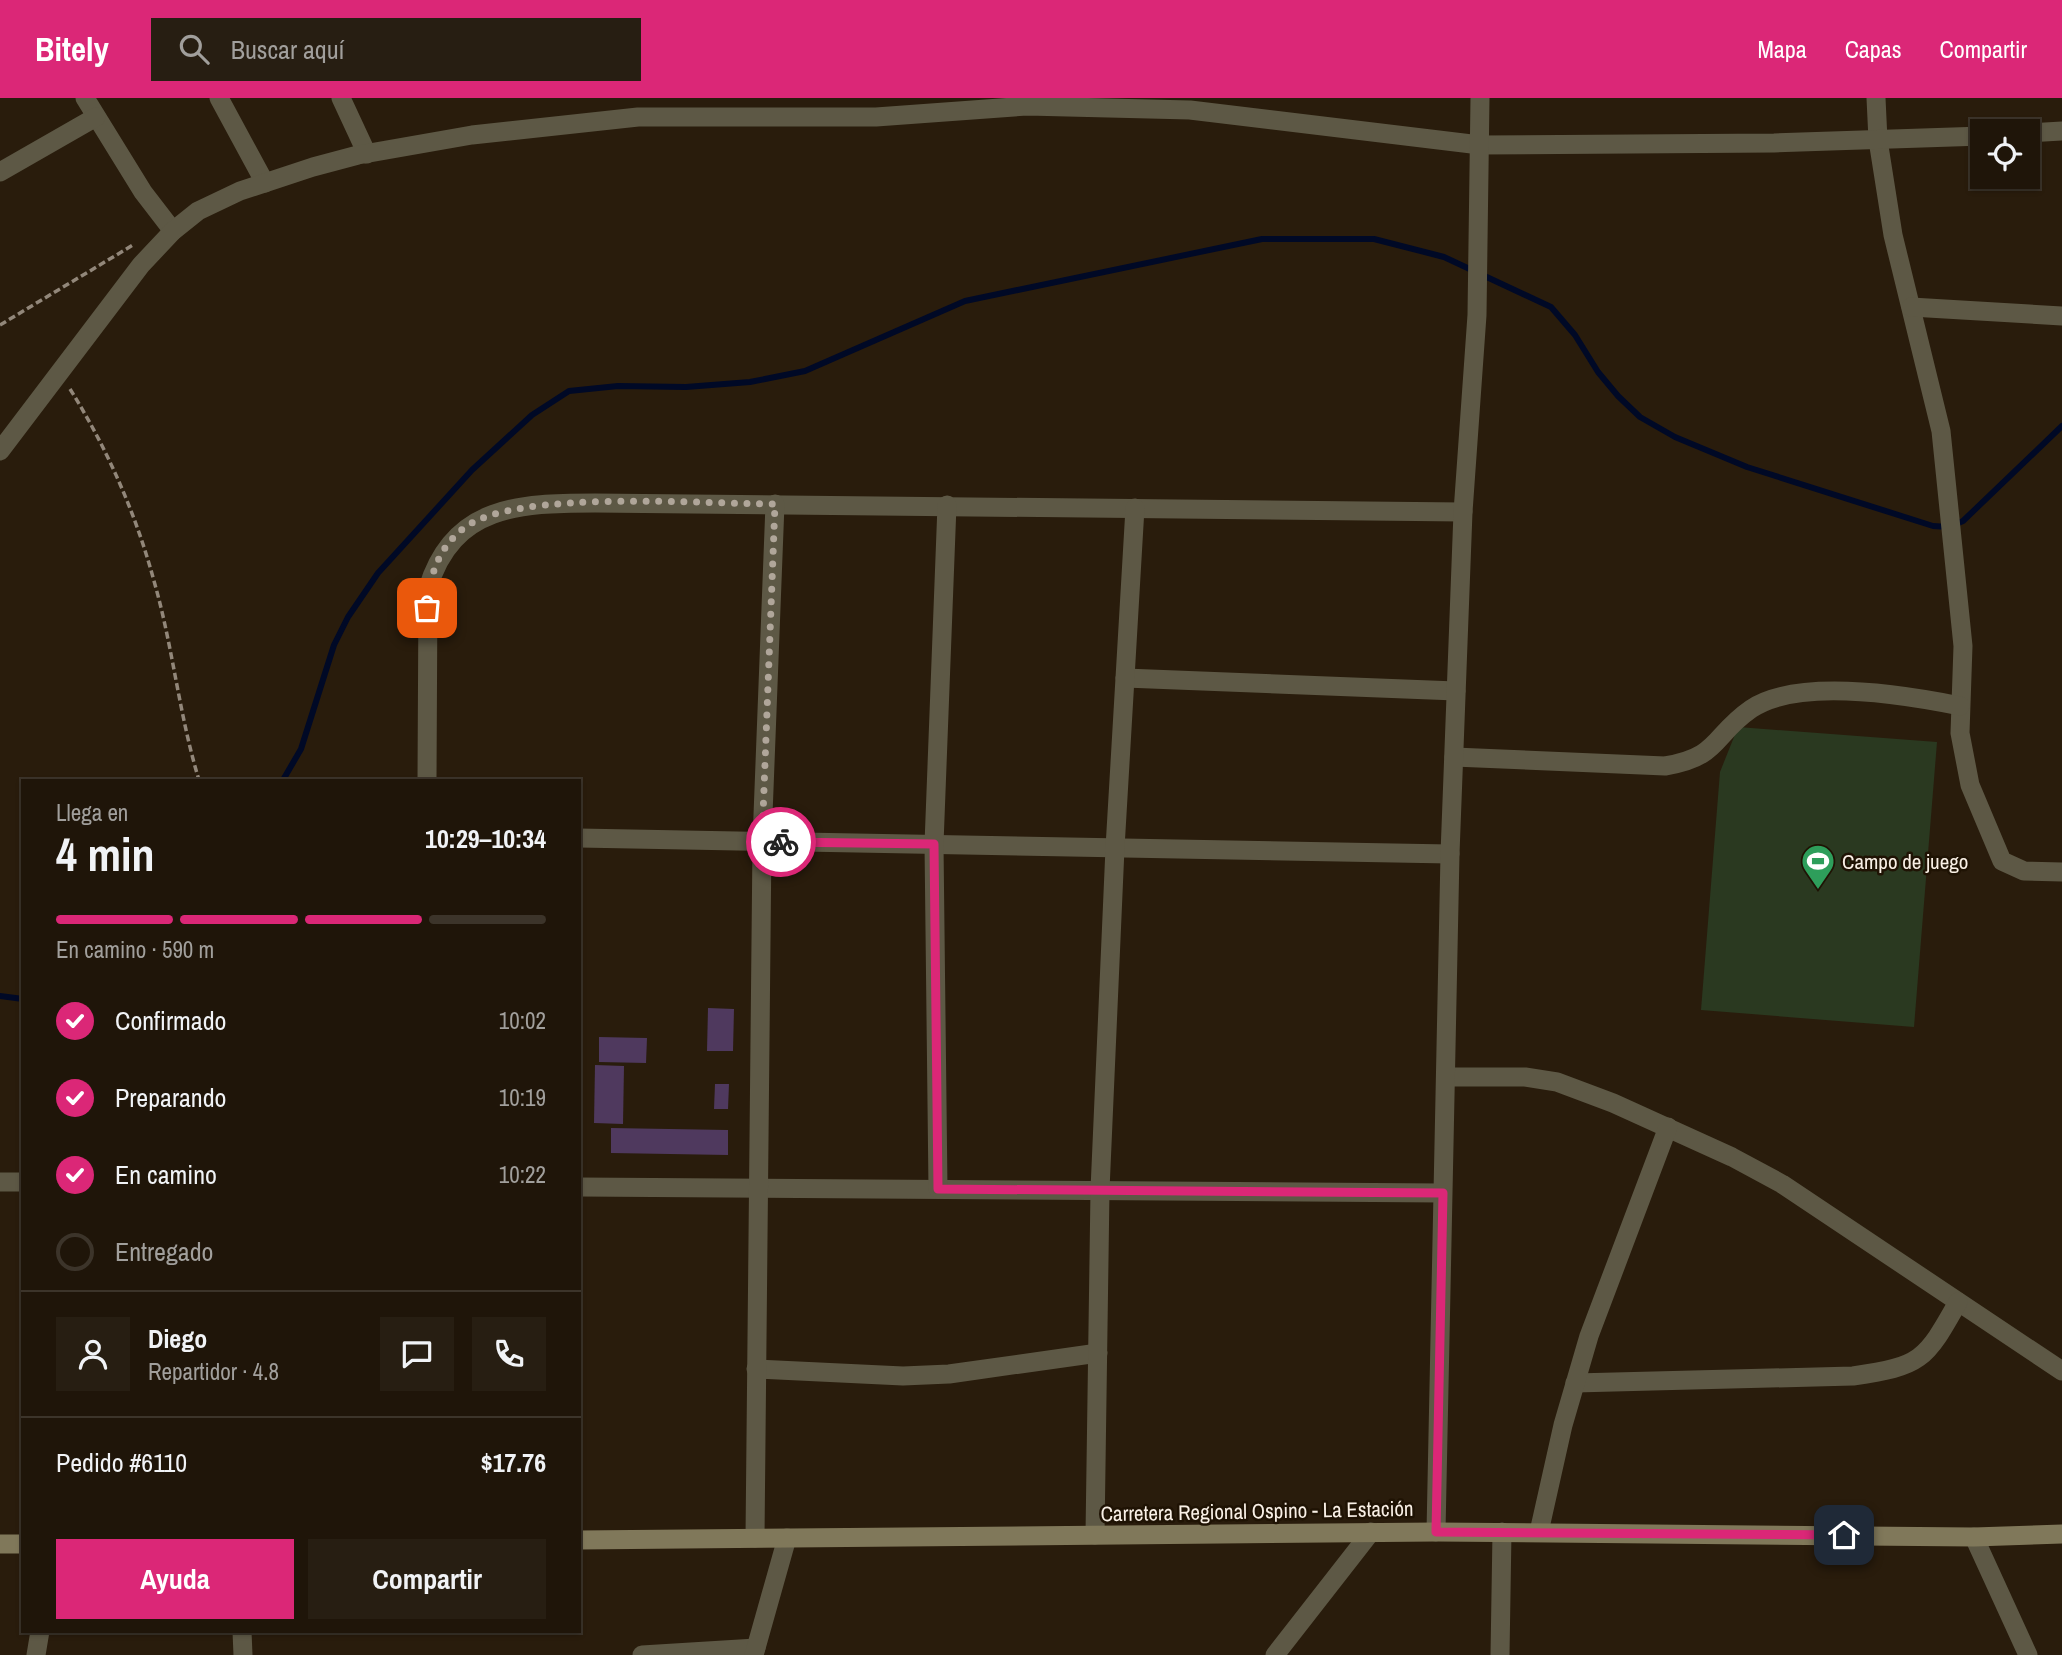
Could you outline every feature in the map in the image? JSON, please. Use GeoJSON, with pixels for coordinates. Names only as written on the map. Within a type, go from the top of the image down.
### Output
{"type":"FeatureCollection","features":[{"type":"Feature","properties":{"kind":"main road","name":"Carretera Regional Ospino - La Estación"},"geometry":{"type":"LineString","coordinates":[[581,1540],[1371,1532],[1974,1537],[2062,1534]]}},
{"type":"Feature","properties":{"kind":"main road"},"geometry":{"type":"LineString","coordinates":[[0,1544],[21,1544]]}},
{"type":"Feature","properties":{"kind":"street"},"geometry":{"type":"LineString","coordinates":[[85,98],[143,192],[167,238]]}},
{"type":"Feature","properties":{"kind":"street"},"geometry":{"type":"LineString","coordinates":[[219,98],[265,183]]}},
{"type":"Feature","properties":{"kind":"street"},"geometry":{"type":"LineString","coordinates":[[341,98],[367,154]]}},
{"type":"Feature","properties":{"kind":"street"},"geometry":{"type":"LineString","coordinates":[[1436,1532],[1450,854],[1463,512],[1477,315],[1480,98]]}},
{"type":"Feature","properties":{"kind":"street"},"geometry":{"type":"LineString","coordinates":[[1876,98],[1878,140],[1893,235],[1941,431],[1963,646],[1960,733],[1970,785],[2002,861],[2024,871],[2062,872]]}},
{"type":"Feature","properties":{"kind":"street"},"geometry":{"type":"LineString","coordinates":[[0,451],[60,371],[167,238],[198,211],[265,183],[367,154],[472,135],[638,117],[876,117],[1027,106],[1190,110],[1480,145],[1970,136]]}},
{"type":"Feature","properties":{"kind":"street"},"geometry":{"type":"LineString","coordinates":[[0,172],[96,117]]}},
{"type":"Feature","properties":{"kind":"street"},"geometry":{"type":"LineString","coordinates":[[2040,132],[2062,131]]}},
{"type":"Feature","properties":{"kind":"street"},"geometry":{"type":"LineString","coordinates":[[1911,307],[2062,316]]}},
{"type":"Feature","properties":{"kind":"street"},"geometry":{"type":"LineString","coordinates":[[427,779],[428,588],[435,564],[449,543],[465,527],[492,513],[565,503],[1463,512]]}},
{"type":"Feature","properties":{"kind":"street"},"geometry":{"type":"LineString","coordinates":[[755,1538],[762,841],[775,504]]}},
{"type":"Feature","properties":{"kind":"street"},"geometry":{"type":"LineString","coordinates":[[938,1189],[934,844],[947,505]]}},
{"type":"Feature","properties":{"kind":"street"},"geometry":{"type":"LineString","coordinates":[[1095,1535],[1100,1190],[1115,848],[1135,508]]}},
{"type":"Feature","properties":{"kind":"street"},"geometry":{"type":"LineString","coordinates":[[1125,678],[1456,691]]}},
{"type":"Feature","properties":{"kind":"street"},"geometry":{"type":"LineString","coordinates":[[1454,757],[1665,766],[1697,759],[1707,753],[1751,709],[1780,694],[1878,692],[1960,706]]}},
{"type":"Feature","properties":{"kind":"street"},"geometry":{"type":"LineString","coordinates":[[581,838],[1450,854]]}},
{"type":"Feature","properties":{"kind":"street"},"geometry":{"type":"LineString","coordinates":[[1446,1077],[1525,1077],[1557,1082],[1668,1127],[1782,1184],[2062,1371]]}},
{"type":"Feature","properties":{"kind":"street"},"geometry":{"type":"LineString","coordinates":[[1539,1532],[1589,1336],[1668,1127]]}},
{"type":"Feature","properties":{"kind":"street"},"geometry":{"type":"LineString","coordinates":[[0,1182],[21,1182]]}},
{"type":"Feature","properties":{"kind":"street"},"geometry":{"type":"LineString","coordinates":[[581,1186],[1443,1193]]}},
{"type":"Feature","properties":{"kind":"street"},"geometry":{"type":"LineString","coordinates":[[1575,1383],[1853,1376],[1894,1370],[1916,1362],[1933,1347],[1958,1302]]}},
{"type":"Feature","properties":{"kind":"street"},"geometry":{"type":"LineString","coordinates":[[756,1369],[903,1376],[949,1374],[1098,1353]]}},
{"type":"Feature","properties":{"kind":"street"},"geometry":{"type":"LineString","coordinates":[[1280,1654],[1371,1532]]}},
{"type":"Feature","properties":{"kind":"street"},"geometry":{"type":"LineString","coordinates":[[1500,1655],[1502,1532]]}},
{"type":"Feature","properties":{"kind":"street"},"geometry":{"type":"LineString","coordinates":[[1974,1537],[2028,1655]]}},
{"type":"Feature","properties":{"kind":"street"},"geometry":{"type":"LineString","coordinates":[[642,1655],[755,1651],[787,1538]]}},
{"type":"Feature","properties":{"kind":"street"},"geometry":{"type":"LineString","coordinates":[[36,1655],[40,1633]]}},
{"type":"Feature","properties":{"kind":"street"},"geometry":{"type":"LineString","coordinates":[[242,1633],[243,1655]]}},
{"type":"Feature","properties":{"kind":"path"},"geometry":{"type":"LineString","coordinates":[[0,325],[130,246],[167,238]]}},
{"type":"Feature","properties":{"kind":"path"},"geometry":{"type":"LineString","coordinates":[[60,371],[88,418],[139,534],[155,581],[199,779]]}},
{"type":"Feature","properties":{"kind":"green space","name":"Campo de juego"},"geometry":{"type":"Polygon","coordinates":[[[1738,727],[1937,742],[1914,1027],[1701,1010],[1720,772],[1738,727]]]}},
{"type":"Feature","properties":{"kind":"building"},"geometry":{"type":"Polygon","coordinates":[[[708,1008],[734,1009],[733,1051],[707,1051],[708,1008]]]}},
{"type":"Feature","properties":{"kind":"building"},"geometry":{"type":"Polygon","coordinates":[[[599,1037],[647,1038],[646,1063],[599,1062],[599,1037]]]}},
{"type":"Feature","properties":{"kind":"building"},"geometry":{"type":"Polygon","coordinates":[[[595,1065],[624,1066],[623,1124],[594,1123],[595,1065]]]}},
{"type":"Feature","properties":{"kind":"building"},"geometry":{"type":"Polygon","coordinates":[[[715,1084],[729,1084],[728,1109],[714,1109],[715,1084]]]}},
{"type":"Feature","properties":{"kind":"building"},"geometry":{"type":"Polygon","coordinates":[[[611,1128],[728,1130],[728,1155],[611,1153],[611,1128]]]}},
{"type":"Feature","properties":{"kind":"waterway"},"geometry":{"type":"LineString","coordinates":[[284,779],[301,749],[334,645],[348,617],[378,573],[472,470],[532,415],[569,391],[618,386],[686,387],[750,382],[805,371],[965,301],[1262,239],[1374,239],[1444,257],[1551,307],[1575,335],[1598,372],[1618,396],[1640,417],[1675,437],[1747,467],[1933,526],[1949,527],[1963,521],[2062,426]]}},
{"type":"Feature","properties":{"kind":"waterway"},"geometry":{"type":"LineString","coordinates":[[0,996],[21,999]]}},
{"type":"Feature","properties":{"kind":"way so far"},"geometry":{"type":"LineString","coordinates":[[427,608],[428,588],[435,564],[449,543],[465,527],[492,513],[526,506],[565,503],[775,504],[762,841],[781,842]]}},
{"type":"Feature","properties":{"kind":"place","name":"Campo de juego"},"geometry":{"type":"Point","coordinates":[1818,891]}},
{"type":"Feature","properties":{"kind":"route"},"geometry":{"type":"LineString","coordinates":[[781,842],[934,844],[938,1189],[1443,1193],[1436,1532],[1844,1535]]}}]}
